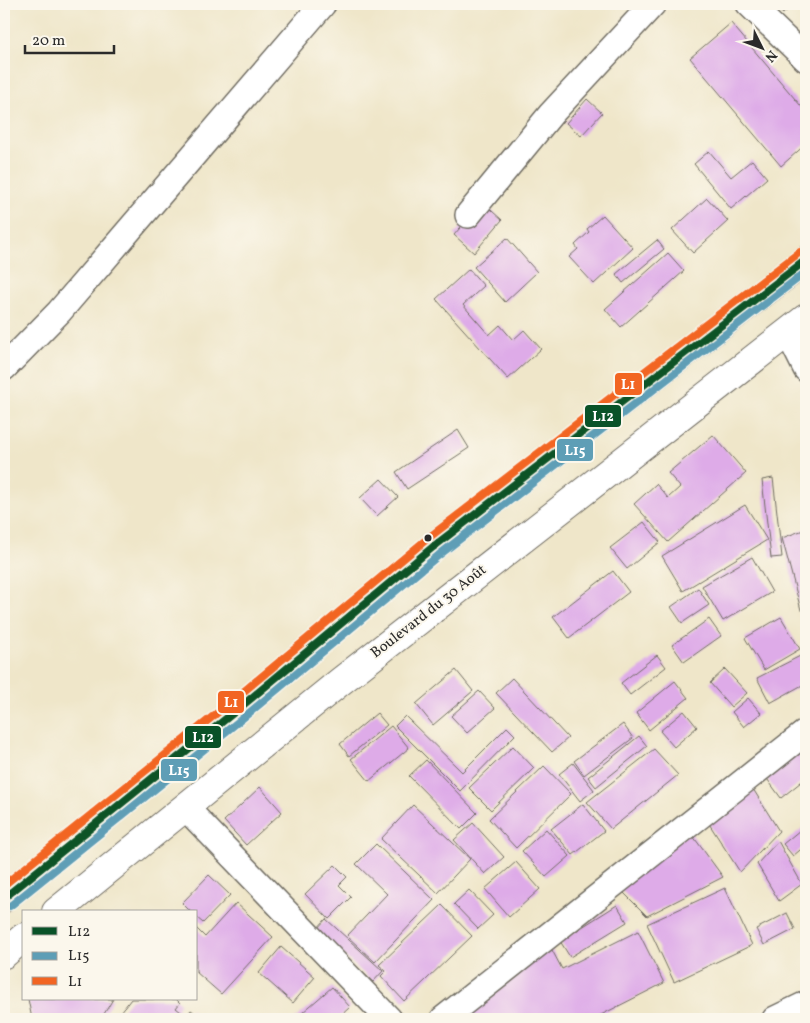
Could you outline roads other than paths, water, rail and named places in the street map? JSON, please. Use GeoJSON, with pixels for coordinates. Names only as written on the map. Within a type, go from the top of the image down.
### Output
{"type":"FeatureCollection","features":[{"type":"Feature","properties":{"kind":"highway"},"geometry":{"type":"LineString","coordinates":[[4,898],[235,711],[432,547],[806,260]]}},
{"type":"Feature","properties":{"kind":"highway","name":"Boulevard du 30 Août"},"geometry":{"type":"LineString","coordinates":[[58,910],[349,674],[797,326]]}},
{"type":"Feature","properties":{"kind":"highway"},"geometry":{"type":"LineString","coordinates":[[4,954],[22,940]]}},
{"type":"Feature","properties":{"kind":"street"},"geometry":{"type":"LineString","coordinates":[[4,368],[59,312],[323,4]]}},
{"type":"Feature","properties":{"kind":"street"},"geometry":{"type":"LineString","coordinates":[[468,215],[551,114],[653,4]]}},
{"type":"Feature","properties":{"kind":"street"},"geometry":{"type":"LineString","coordinates":[[749,4],[806,59]]}},
{"type":"Feature","properties":{"kind":"street"},"geometry":{"type":"LineString","coordinates":[[797,326],[806,370]]}},
{"type":"Feature","properties":{"kind":"street"},"geometry":{"type":"LineString","coordinates":[[442,1019],[806,732]]}},
{"type":"Feature","properties":{"kind":"street"},"geometry":{"type":"LineString","coordinates":[[185,807],[389,1019]]}},
{"type":"Feature","properties":{"kind":"street"},"geometry":{"type":"LineString","coordinates":[[775,1019],[806,1004]]}}]}
